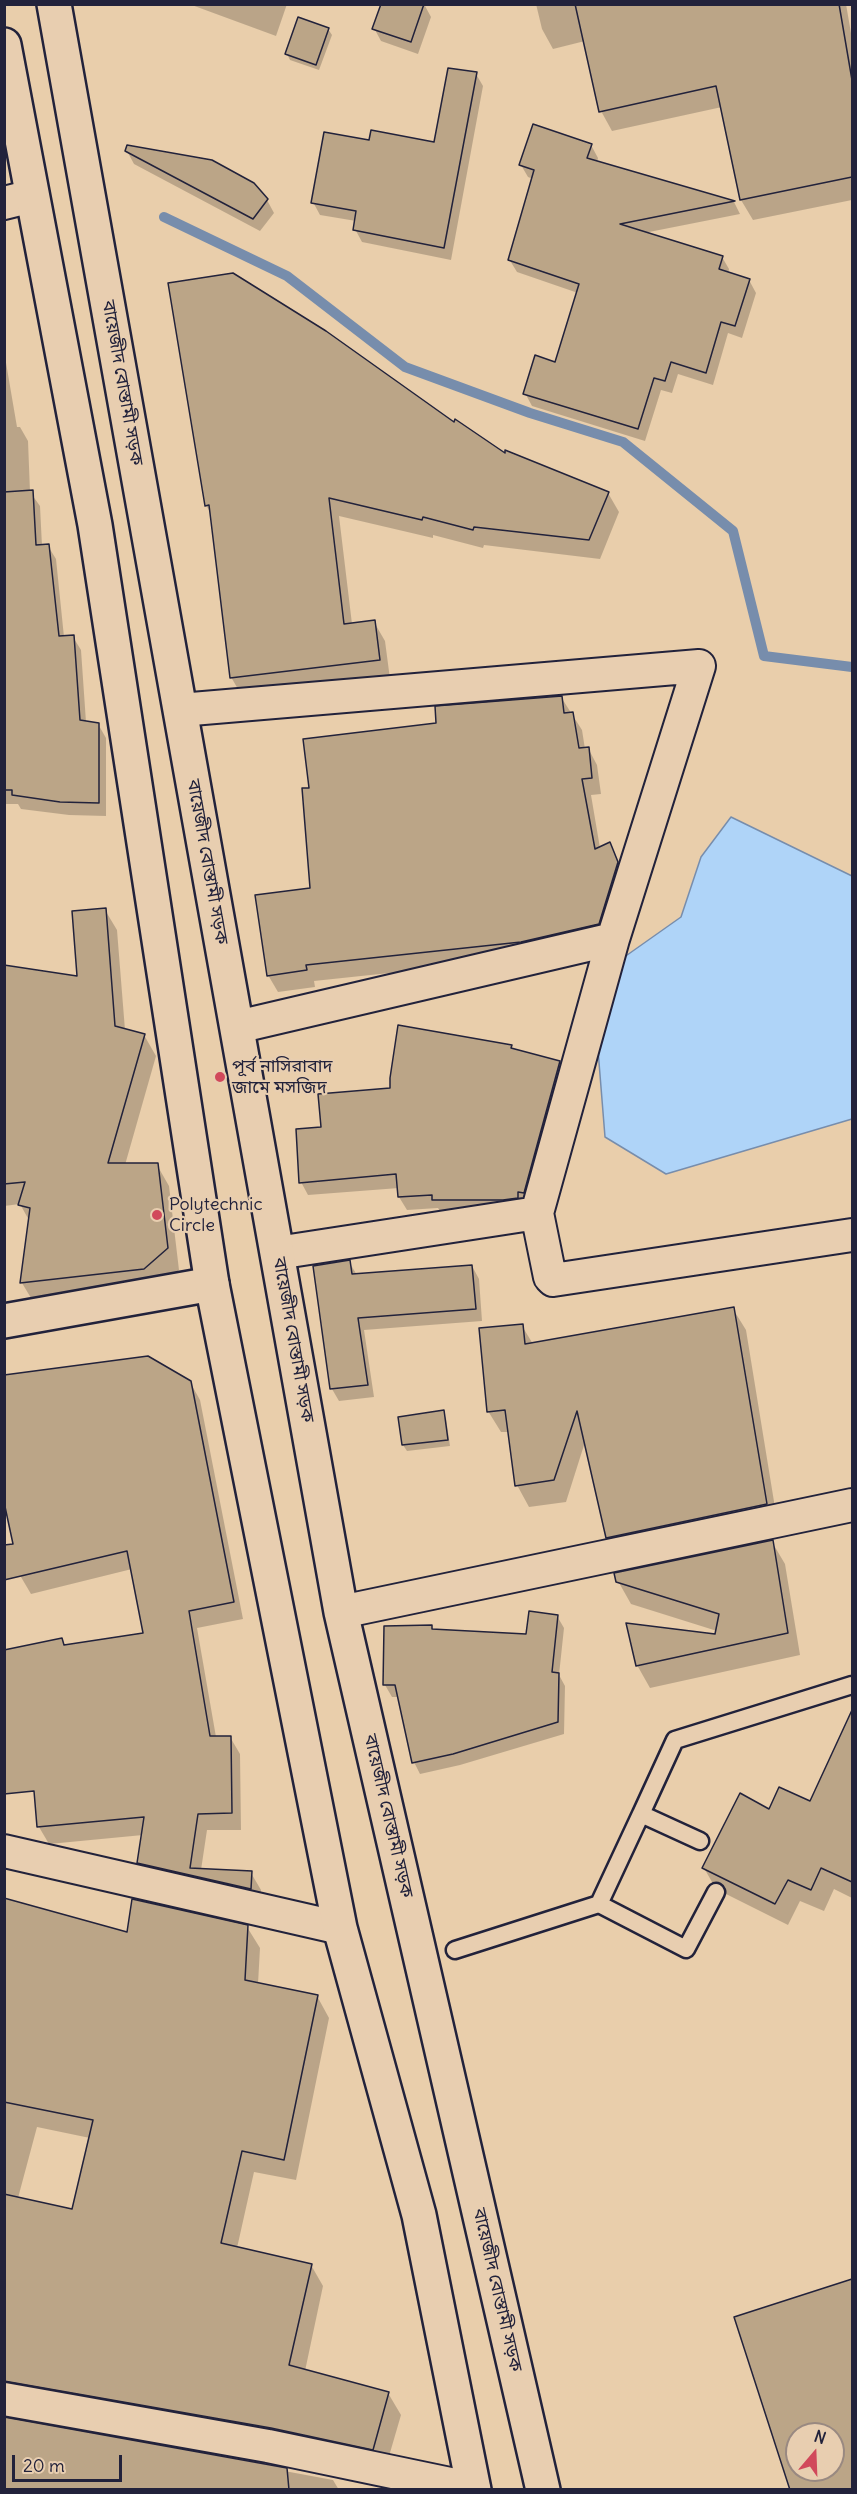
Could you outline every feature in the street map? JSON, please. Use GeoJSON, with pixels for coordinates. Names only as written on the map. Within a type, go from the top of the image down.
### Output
{"type":"FeatureCollection","features":[{"type":"Feature","properties":{"kind":"main road","name":"বায়েজীদ বোস্তামী সড়ক"},"geometry":{"type":"LineString","coordinates":[[54,4],[341,1612],[543,2490]]}},
{"type":"Feature","properties":{"kind":"main road"},"geometry":{"type":"LineString","coordinates":[[4,45],[18,200],[95,525],[212,1284],[340,1928],[418,2215],[474,2489]]}},
{"type":"Feature","properties":{"kind":"main road"},"geometry":{"type":"LineString","coordinates":[[4,1321],[212,1284]]}},
{"type":"Feature","properties":{"kind":"street"},"geometry":{"type":"LineString","coordinates":[[180,710],[699,666],[613,939],[537,1213],[550,1277],[553,1280],[852,1235]]}},
{"type":"Feature","properties":{"kind":"street"},"geometry":{"type":"LineString","coordinates":[[237,1028],[613,939]]}},
{"type":"Feature","properties":{"kind":"street"},"geometry":{"type":"LineString","coordinates":[[278,1253],[537,1213]]}},
{"type":"Feature","properties":{"kind":"street"},"geometry":{"type":"LineString","coordinates":[[341,1612],[852,1504]]}},
{"type":"Feature","properties":{"kind":"street"},"geometry":{"type":"LineString","coordinates":[[4,1851],[340,1928]]}},
{"type":"Feature","properties":{"kind":"street"},"geometry":{"type":"LineString","coordinates":[[4,2399],[268,2446],[474,2489]]}},
{"type":"Feature","properties":{"kind":"lane"},"geometry":{"type":"LineString","coordinates":[[599,1904],[675,1740],[852,1685]]}},
{"type":"Feature","properties":{"kind":"lane"},"geometry":{"type":"LineString","coordinates":[[641,1814],[700,1841]]}},
{"type":"Feature","properties":{"kind":"lane"},"geometry":{"type":"LineString","coordinates":[[455,1950],[599,1904],[686,1949],[716,1892]]}},
{"type":"Feature","properties":{"kind":"water"},"geometry":{"type":"Polygon","coordinates":[[[731,817],[852,876],[852,1119],[666,1174],[605,1137],[596,1025],[613,965],[681,917],[701,857],[731,817]]]}},
{"type":"Feature","properties":{"kind":"building"},"geometry":{"type":"Polygon","coordinates":[[[381,4],[424,4],[411,42],[372,29],[381,4]]]}},
{"type":"Feature","properties":{"kind":"building"},"geometry":{"type":"Polygon","coordinates":[[[575,4],[839,4],[852,80],[852,177],[740,200],[716,86],[599,112],[575,4]]]}},
{"type":"Feature","properties":{"kind":"building"},"geometry":{"type":"Polygon","coordinates":[[[298,17],[329,28],[316,65],[285,54],[298,17]]]}},
{"type":"Feature","properties":{"kind":"building"},"geometry":{"type":"Polygon","coordinates":[[[448,68],[477,72],[444,248],[353,230],[356,211],[311,203],[324,132],[369,140],[371,130],[434,142],[448,68]]]}},
{"type":"Feature","properties":{"kind":"building"},"geometry":{"type":"Polygon","coordinates":[[[533,124],[592,144],[587,158],[735,201],[620,224],[723,256],[719,269],[750,279],[735,326],[721,322],[706,373],[671,362],[665,381],[654,378],[638,429],[523,394],[535,355],[555,362],[579,284],[508,260],[534,170],[519,165],[533,124]]]}},
{"type":"Feature","properties":{"kind":"building"},"geometry":{"type":"Polygon","coordinates":[[[127,145],[212,160],[254,183],[268,199],[253,219],[125,151],[127,145]]]}},
{"type":"Feature","properties":{"kind":"building"},"geometry":{"type":"Polygon","coordinates":[[[233,273],[326,331],[454,422],[455,419],[505,453],[505,450],[609,492],[589,540],[474,527],[473,530],[423,517],[422,520],[329,498],[344,624],[375,620],[380,660],[230,678],[209,505],[205,506],[168,283],[233,273]]]}},
{"type":"Feature","properties":{"kind":"building"},"geometry":{"type":"Polygon","coordinates":[[[33,490],[36,545],[49,544],[59,636],[74,635],[80,720],[99,723],[99,803],[60,802],[12,795],[12,790],[4,790],[4,492],[33,490]]]}},
{"type":"Feature","properties":{"kind":"building"},"geometry":{"type":"Polygon","coordinates":[[[562,696],[564,713],[573,712],[579,748],[589,747],[592,778],[582,779],[595,849],[610,842],[618,862],[599,924],[521,942],[306,965],[307,970],[267,976],[255,895],[310,888],[302,788],[309,788],[303,739],[436,723],[435,706],[562,696]]]}},
{"type":"Feature","properties":{"kind":"building"},"geometry":{"type":"Polygon","coordinates":[[[106,908],[115,1026],[145,1034],[108,1163],[158,1163],[168,1248],[144,1269],[20,1283],[30,1208],[18,1205],[25,1182],[4,1184],[4,965],[77,976],[72,911],[106,908]]]}},
{"type":"Feature","properties":{"kind":"building"},"geometry":{"type":"Polygon","coordinates":[[[398,1025],[512,1045],[511,1048],[560,1061],[524,1193],[518,1192],[518,1198],[432,1200],[432,1195],[398,1197],[396,1174],[299,1183],[296,1129],[321,1127],[318,1094],[390,1088],[398,1025]]]}},
{"type":"Feature","properties":{"kind":"building"},"geometry":{"type":"Polygon","coordinates":[[[350,1260],[352,1274],[472,1265],[476,1309],[358,1318],[368,1385],[330,1389],[313,1266],[350,1260]]]}},
{"type":"Feature","properties":{"kind":"building"},"geometry":{"type":"Polygon","coordinates":[[[734,1307],[767,1504],[606,1538],[577,1411],[554,1480],[515,1486],[505,1410],[487,1412],[479,1328],[523,1324],[525,1344],[734,1307]]]}},
{"type":"Feature","properties":{"kind":"building"},"geometry":{"type":"Polygon","coordinates":[[[148,1356],[191,1381],[234,1602],[189,1611],[210,1736],[231,1736],[232,1813],[198,1814],[190,1868],[252,1871],[251,1889],[137,1863],[144,1817],[37,1827],[34,1791],[4,1794],[4,1650],[62,1638],[64,1645],[143,1633],[127,1551],[4,1580],[4,1545],[13,1544],[4,1502],[4,1375],[148,1356]]]}},
{"type":"Feature","properties":{"kind":"building"},"geometry":{"type":"Polygon","coordinates":[[[444,1410],[448,1440],[402,1445],[398,1417],[444,1410]]]}},
{"type":"Feature","properties":{"kind":"building"},"geometry":{"type":"Polygon","coordinates":[[[773,1540],[788,1633],[636,1666],[626,1623],[715,1634],[719,1614],[616,1582],[614,1573],[773,1540]]]}},
{"type":"Feature","properties":{"kind":"building"},"geometry":{"type":"Polygon","coordinates":[[[529,1611],[558,1615],[552,1672],[559,1673],[558,1722],[453,1754],[412,1763],[395,1685],[383,1685],[384,1626],[432,1625],[432,1629],[526,1634],[529,1611]]]}},
{"type":"Feature","properties":{"kind":"building"},"geometry":{"type":"Polygon","coordinates":[[[852,1710],[852,1882],[821,1868],[811,1890],[788,1880],[775,1904],[702,1868],[740,1793],[769,1809],[779,1787],[810,1801],[852,1710]]]}},
{"type":"Feature","properties":{"kind":"building"},"geometry":{"type":"Polygon","coordinates":[[[4,1898],[127,1932],[132,1899],[248,1925],[245,1980],[318,1995],[284,2160],[242,2151],[221,2243],[312,2264],[289,2365],[389,2392],[373,2450],[271,2428],[4,2381],[4,2194],[72,2209],[93,2120],[4,2102],[4,1898]]]}},
{"type":"Feature","properties":{"kind":"building"},"geometry":{"type":"Polygon","coordinates":[[[852,2279],[852,2490],[790,2490],[787,2482],[845,2482],[845,2422],[785,2422],[785,2475],[734,2317],[852,2279]]]}},
{"type":"Feature","properties":{"kind":"building"},"geometry":{"type":"Polygon","coordinates":[[[4,2417],[287,2468],[289,2490],[4,2490],[4,2417]]]}},
{"type":"Feature","properties":{"kind":"waterway"},"geometry":{"type":"LineString","coordinates":[[164,217],[287,276],[405,367],[530,413],[623,442],[733,531],[764,656],[852,667]]}},
{"type":"Feature","properties":{"kind":"place","name":"পূর্ব নাসিরাবাদ জামে মসজিদ"},"geometry":{"type":"Point","coordinates":[220,1077]}},
{"type":"Feature","properties":{"kind":"place","name":"Polytechnic Circle"},"geometry":{"type":"Point","coordinates":[157,1215]}}]}
